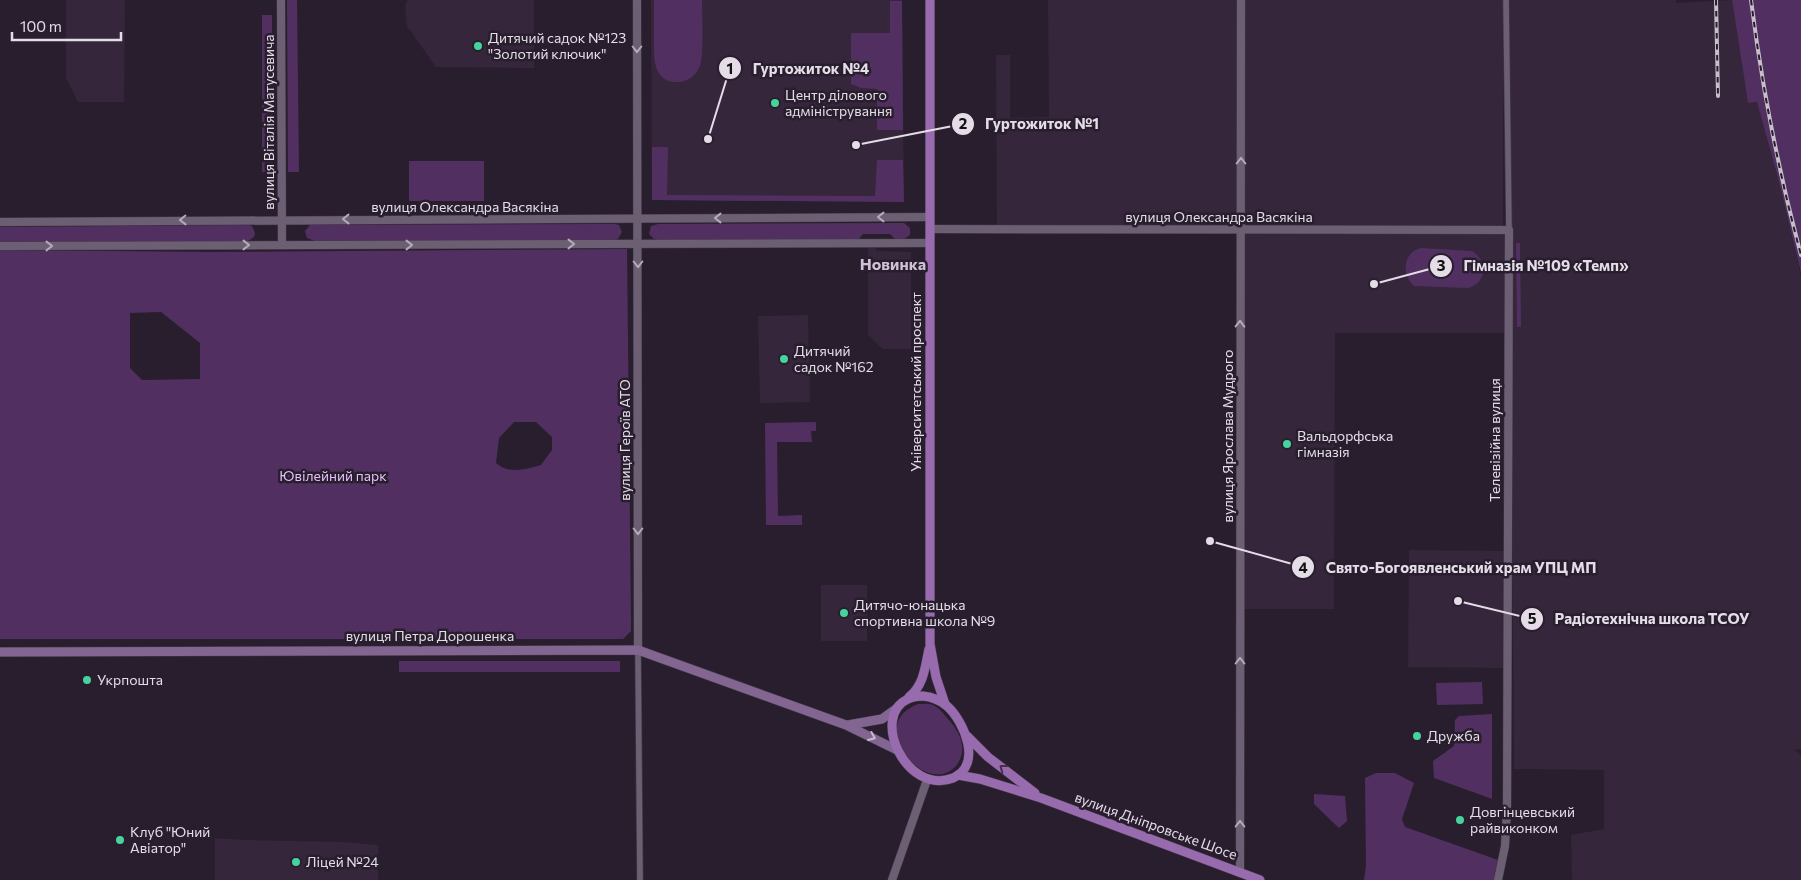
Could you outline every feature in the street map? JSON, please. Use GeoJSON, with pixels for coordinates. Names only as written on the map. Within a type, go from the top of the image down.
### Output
{"type":"FeatureCollection","features":[{"type":"Feature","properties":{"kind":"main road","name":"Університетський проспект"},"geometry":{"type":"LineString","coordinates":[[930,0],[930,644]]}},
{"type":"Feature","properties":{"kind":"main road"},"geometry":{"type":"LineString","coordinates":[[846,725],[882,719],[915,692],[922,681],[930,644]]}},
{"type":"Feature","properties":{"kind":"main road"},"geometry":{"type":"LineString","coordinates":[[930,644],[936,677],[945,704],[967,735],[988,757],[1041,798]]}},
{"type":"Feature","properties":{"kind":"main road","name":"вулиця Петра Дорошенка"},"geometry":{"type":"LineString","coordinates":[[0,652],[638,650],[846,725],[897,750]]}},
{"type":"Feature","properties":{"kind":"main road"},"geometry":{"type":"LineString","coordinates":[[907,699],[923,696],[945,704]]}},
{"type":"Feature","properties":{"kind":"main road"},"geometry":{"type":"LineString","coordinates":[[896,709],[893,728],[894,742],[897,750],[915,771],[927,780],[948,779],[958,775],[980,779],[1041,798]]}},
{"type":"Feature","properties":{"kind":"main road"},"geometry":{"type":"LineString","coordinates":[[958,775],[967,762],[969,749],[967,735]]}},
{"type":"Feature","properties":{"kind":"main road","name":"вулиця Дніпровське Шосе"},"geometry":{"type":"LineString","coordinates":[[1041,798],[1260,880]]}},
{"type":"Feature","properties":{"kind":"street","name":"вулиця Віталія Матусевича"},"geometry":{"type":"LineString","coordinates":[[281,0],[282,245]]}},
{"type":"Feature","properties":{"kind":"street","name":"вулиця Героїв АТО"},"geometry":{"type":"LineString","coordinates":[[637,0],[640,880]]}},
{"type":"Feature","properties":{"kind":"street","name":"вулиця Ярослава Мудрого"},"geometry":{"type":"LineString","coordinates":[[1240,872],[1241,0]]}},
{"type":"Feature","properties":{"kind":"street","name":"Телевізійна вулиця"},"geometry":{"type":"LineString","coordinates":[[1498,880],[1505,846],[1507,808],[1508,230],[1506,0]]}},
{"type":"Feature","properties":{"kind":"street","name":"вулиця Олександра Васякіна"},"geometry":{"type":"LineString","coordinates":[[0,222],[930,217]]}},
{"type":"Feature","properties":{"kind":"street","name":"вулиця Олександра Васякіна"},"geometry":{"type":"LineString","coordinates":[[930,229],[1508,230]]}},
{"type":"Feature","properties":{"kind":"street"},"geometry":{"type":"LineString","coordinates":[[0,246],[930,243]]}},
{"type":"Feature","properties":{"kind":"street"},"geometry":{"type":"LineString","coordinates":[[892,880],[927,780]]}},
{"type":"Feature","properties":{"kind":"shaded area"},"geometry":{"type":"Polygon","coordinates":[[[66,0],[125,0],[124,102],[78,102],[66,78],[66,0]]]}},
{"type":"Feature","properties":{"kind":"shaded area","name":"Дитячий садок №123 \"Золотий ключик\""},"geometry":{"type":"Polygon","coordinates":[[[408,0],[534,0],[534,68],[436,67],[407,26],[405,5],[408,0]]]}},
{"type":"Feature","properties":{"kind":"shaded area"},"geometry":{"type":"Polygon","coordinates":[[[651,0],[902,0],[904,202],[652,200],[651,0]]]}},
{"type":"Feature","properties":{"kind":"shaded area"},"geometry":{"type":"Polygon","coordinates":[[[1048,0],[1503,0],[1503,230],[1509,230],[1508,333],[1335,333],[1334,609],[1240,609],[1241,229],[997,230],[996,55],[1010,55],[1010,118],[1049,117],[1048,0]]]}},
{"type":"Feature","properties":{"kind":"shaded area"},"geometry":{"type":"Polygon","coordinates":[[[1509,0],[1676,0],[1676,3],[1732,0],[1748,103],[1757,102],[1778,178],[1801,276],[1801,750],[1794,749],[1801,755],[1801,880],[1572,880],[1571,835],[1604,829],[1604,770],[1514,769],[1509,0]]]}},
{"type":"Feature","properties":{"kind":"shaded area"},"geometry":{"type":"Polygon","coordinates":[[[868,247],[875,247],[877,251],[911,252],[911,349],[883,349],[868,335],[868,247]]]}},
{"type":"Feature","properties":{"kind":"shaded area","name":"Дитячий садок №162"},"geometry":{"type":"Polygon","coordinates":[[[808,315],[810,402],[760,403],[758,316],[808,315]]]}},
{"type":"Feature","properties":{"kind":"shaded area"},"geometry":{"type":"Polygon","coordinates":[[[1409,550],[1507,551],[1507,668],[1408,667],[1409,550]]]}},
{"type":"Feature","properties":{"kind":"shaded area","name":"Дитячо-юнацька спортивна школа №9"},"geometry":{"type":"Polygon","coordinates":[[[821,585],[867,585],[867,641],[821,641],[821,585]]]}},
{"type":"Feature","properties":{"kind":"shaded area","name":"Ліцей №24"},"geometry":{"type":"Polygon","coordinates":[[[215,838],[378,845],[378,880],[215,880],[215,838]]]}},
{"type":"Feature","properties":{"kind":"green space"},"geometry":{"type":"Polygon","coordinates":[[[287,0],[297,0],[299,172],[288,172],[287,0]]]}},
{"type":"Feature","properties":{"kind":"green space"},"geometry":{"type":"Polygon","coordinates":[[[654,0],[702,0],[700,66],[692,77],[686,80],[679,82],[663,78],[656,66],[654,51],[654,0]]]}},
{"type":"Feature","properties":{"kind":"green space"},"geometry":{"type":"Polygon","coordinates":[[[1732,0],[1801,0],[1801,273],[1757,102],[1748,103],[1732,0]]]}},
{"type":"Feature","properties":{"kind":"green space"},"geometry":{"type":"Polygon","coordinates":[[[890,1],[902,1],[903,130],[877,130],[877,89],[861,88],[851,84],[851,33],[890,33],[890,1]]]}},
{"type":"Feature","properties":{"kind":"green space"},"geometry":{"type":"Polygon","coordinates":[[[262,15],[272,15],[272,172],[262,172],[262,15]]]}},
{"type":"Feature","properties":{"kind":"green space"},"geometry":{"type":"Polygon","coordinates":[[[652,147],[668,147],[667,195],[875,196],[877,160],[903,160],[904,202],[652,200],[652,147]]]}},
{"type":"Feature","properties":{"kind":"green space"},"geometry":{"type":"Polygon","coordinates":[[[409,161],[484,161],[484,201],[409,201],[409,161]]]}},
{"type":"Feature","properties":{"kind":"green space"},"geometry":{"type":"Polygon","coordinates":[[[904,223],[910,228],[910,235],[904,239],[895,239],[890,234],[863,234],[859,239],[658,240],[649,234],[651,226],[658,224],[904,223]]]}},
{"type":"Feature","properties":{"kind":"green space"},"geometry":{"type":"Polygon","coordinates":[[[310,225],[619,225],[622,232],[618,239],[614,240],[315,241],[307,238],[305,231],[310,225]]]}},
{"type":"Feature","properties":{"kind":"green space"},"geometry":{"type":"Polygon","coordinates":[[[252,226],[255,233],[254,237],[248,241],[0,243],[0,227],[252,226]]]}},
{"type":"Feature","properties":{"kind":"green space"},"geometry":{"type":"Polygon","coordinates":[[[1516,243],[1520,243],[1521,327],[1517,327],[1516,243]]]}},
{"type":"Feature","properties":{"kind":"green space"},"geometry":{"type":"Polygon","coordinates":[[[1421,248],[1472,251],[1481,260],[1483,266],[1482,277],[1479,282],[1468,288],[1414,286],[1407,276],[1406,264],[1410,254],[1421,248]]]}},
{"type":"Feature","properties":{"kind":"green space","name":"Ювілейний парк"},"geometry":{"type":"Polygon","coordinates":[[[627,249],[631,631],[623,639],[0,639],[0,250],[213,252],[627,249]],[[161,312],[130,313],[130,368],[142,380],[200,379],[200,343],[161,312]],[[514,422],[499,438],[496,463],[501,467],[512,470],[541,465],[552,450],[552,437],[536,422],[514,422]]]}},
{"type":"Feature","properties":{"kind":"green space"},"geometry":{"type":"Polygon","coordinates":[[[816,422],[816,431],[811,431],[812,442],[777,442],[778,516],[802,515],[802,525],[766,525],[765,423],[816,422]]]}},
{"type":"Feature","properties":{"kind":"green space"},"geometry":{"type":"Polygon","coordinates":[[[399,661],[620,661],[620,672],[399,672],[399,661]]]}},
{"type":"Feature","properties":{"kind":"green space"},"geometry":{"type":"Polygon","coordinates":[[[1482,682],[1483,704],[1437,705],[1436,683],[1482,682]]]}},
{"type":"Feature","properties":{"kind":"green space"},"geometry":{"type":"Polygon","coordinates":[[[918,704],[931,704],[939,709],[955,728],[961,739],[961,757],[958,763],[946,773],[932,774],[918,768],[906,757],[898,743],[896,728],[902,714],[918,704]]]}},
{"type":"Feature","properties":{"kind":"green space"},"geometry":{"type":"Polygon","coordinates":[[[1492,714],[1492,799],[1434,778],[1433,761],[1454,746],[1455,720],[1459,716],[1492,714]]]}},
{"type":"Feature","properties":{"kind":"green space"},"geometry":{"type":"Polygon","coordinates":[[[1376,773],[1395,773],[1414,783],[1402,819],[1405,827],[1498,860],[1494,880],[1364,880],[1366,866],[1365,778],[1376,773]]]}},
{"type":"Feature","properties":{"kind":"green space"},"geometry":{"type":"Polygon","coordinates":[[[1314,794],[1345,796],[1347,821],[1339,828],[1314,804],[1314,794]]]}},
{"type":"Feature","properties":{"kind":"railway"},"geometry":{"type":"LineString","coordinates":[[1716,0],[1718,96]]}},
{"type":"Feature","properties":{"kind":"railway"},"geometry":{"type":"LineString","coordinates":[[1751,0],[1771,128],[1801,255]]}},
{"type":"Feature","properties":{"kind":"place","name":"Дитячий садок №123 \"Золотий ключик\""},"geometry":{"type":"Point","coordinates":[478,46]}},
{"type":"Feature","properties":{"kind":"place","name":"Центр ділового адміністрування"},"geometry":{"type":"Point","coordinates":[775,103]}},
{"type":"Feature","properties":{"kind":"place","name":"Гуртожиток №4"},"geometry":{"type":"Point","coordinates":[708,139]}},
{"type":"Feature","properties":{"kind":"place","name":"Гуртожиток №1"},"geometry":{"type":"Point","coordinates":[856,145]}},
{"type":"Feature","properties":{"kind":"place","name":"Гімназія №109 «Темп»"},"geometry":{"type":"Point","coordinates":[1374,284]}},
{"type":"Feature","properties":{"kind":"place","name":"Дитячий садок №162"},"geometry":{"type":"Point","coordinates":[784,359]}},
{"type":"Feature","properties":{"kind":"place","name":"Вальдорфська гімназія"},"geometry":{"type":"Point","coordinates":[1287,444]}},
{"type":"Feature","properties":{"kind":"place","name":"Свято-Богоявленський храм УПЦ МП"},"geometry":{"type":"Point","coordinates":[1210,541]}},
{"type":"Feature","properties":{"kind":"place","name":"Радіотехнічна школа ТСОУ"},"geometry":{"type":"Point","coordinates":[1458,601]}},
{"type":"Feature","properties":{"kind":"place","name":"Дитячо-юнацька спортивна школа №9"},"geometry":{"type":"Point","coordinates":[844,613]}},
{"type":"Feature","properties":{"kind":"place","name":"Укрпошта"},"geometry":{"type":"Point","coordinates":[87,680]}},
{"type":"Feature","properties":{"kind":"place","name":"Дружба"},"geometry":{"type":"Point","coordinates":[1417,736]}},
{"type":"Feature","properties":{"kind":"place","name":"Довгінцевський райвиконком"},"geometry":{"type":"Point","coordinates":[1460,820]}},
{"type":"Feature","properties":{"kind":"place","name":"Клуб \"Юний Авіатор\""},"geometry":{"type":"Point","coordinates":[120,840]}},
{"type":"Feature","properties":{"kind":"place","name":"Ліцей №24"},"geometry":{"type":"Point","coordinates":[296,862]}},
{"type":"Feature","properties":{"kind":"district","name":"Новинка"},"geometry":{"type":"Point","coordinates":[893,264]}}]}
